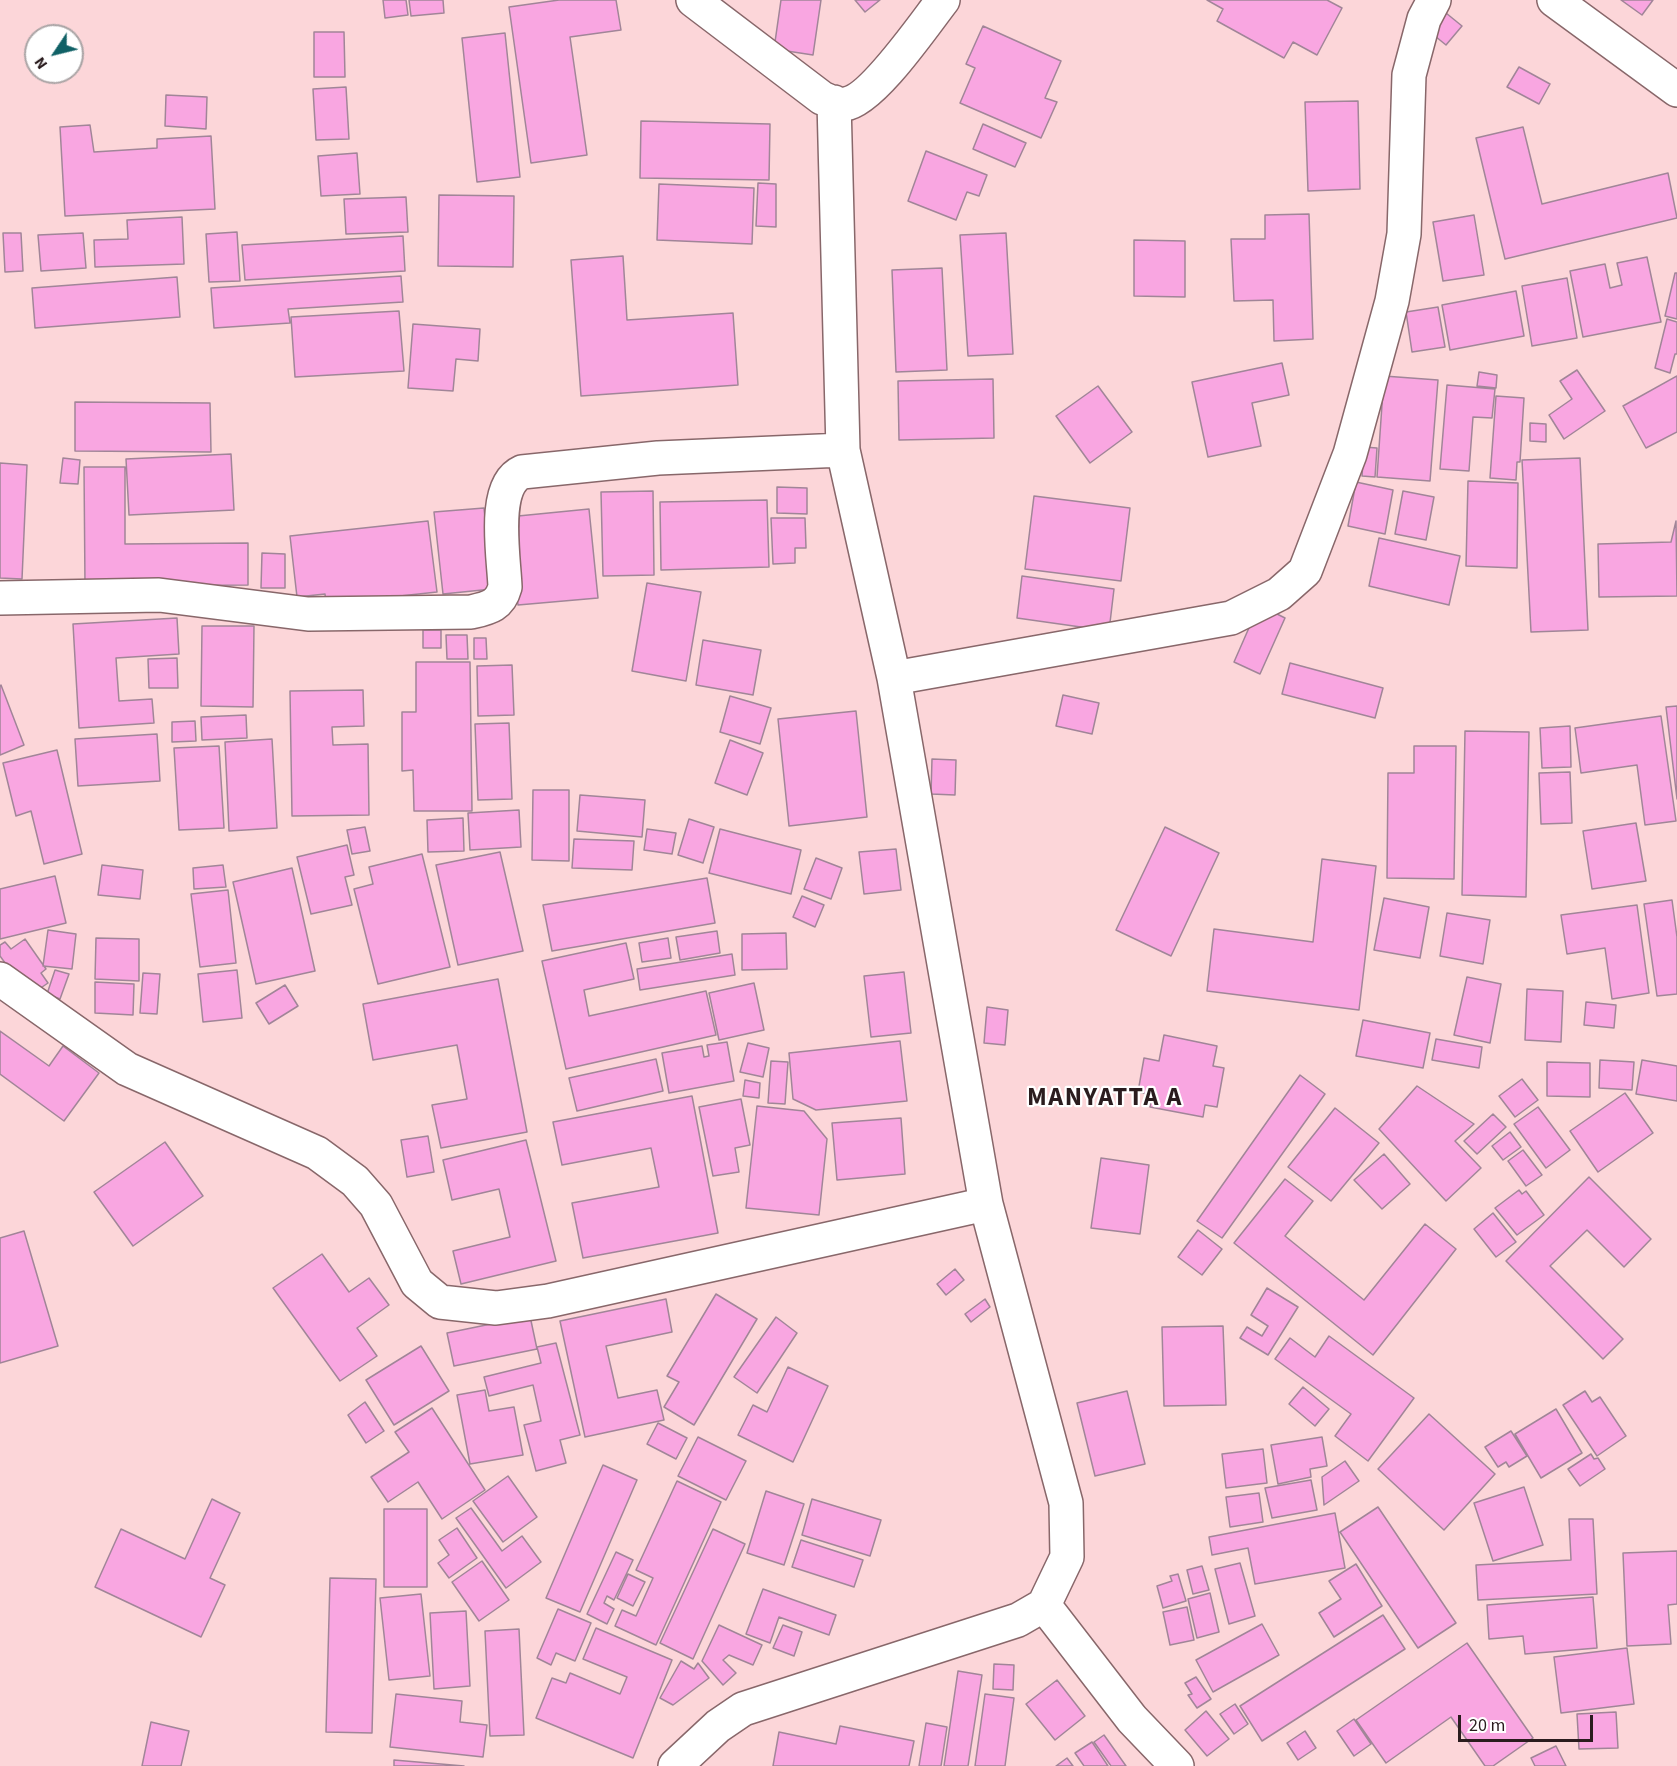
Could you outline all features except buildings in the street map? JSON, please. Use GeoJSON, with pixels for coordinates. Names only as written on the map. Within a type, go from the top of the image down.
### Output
{"type":"FeatureCollection","features":[{"type":"Feature","properties":{"kind":"street"},"geometry":{"type":"LineString","coordinates":[[693,0],[822,98],[844,104],[854,101],[877,84],[943,0]]}},
{"type":"Feature","properties":{"kind":"street"},"geometry":{"type":"LineString","coordinates":[[894,678],[1231,618],[1279,594],[1305,571],[1350,454],[1392,301],[1404,234],[1409,75],[1424,19],[1434,0]]}},
{"type":"Feature","properties":{"kind":"street"},"geometry":{"type":"LineString","coordinates":[[1554,0],[1677,90]]}},
{"type":"Feature","properties":{"kind":"street"},"geometry":{"type":"LineString","coordinates":[[675,1766],[718,1726],[744,1709],[1018,1620],[1044,1605],[1067,1557],[1066,1503],[986,1204],[894,678],[843,450],[834,102]]}},
{"type":"Feature","properties":{"kind":"street"},"geometry":{"type":"LineString","coordinates":[[0,598],[159,595],[308,614],[471,612],[490,608],[503,596],[505,587],[503,498],[509,481],[522,472],[658,458],[843,450]]}},
{"type":"Feature","properties":{"kind":"street"},"geometry":{"type":"LineString","coordinates":[[0,979],[127,1069],[317,1153],[338,1166],[376,1205],[417,1282],[440,1302],[496,1308],[548,1301],[986,1204]]}},
{"type":"Feature","properties":{"kind":"street"},"geometry":{"type":"LineString","coordinates":[[1044,1605],[1132,1719],[1177,1766]]}},
{"type":"Feature","properties":{"kind":"district","name":"MANYATTA A"},"geometry":{"type":"Point","coordinates":[1105,1099]}}]}
